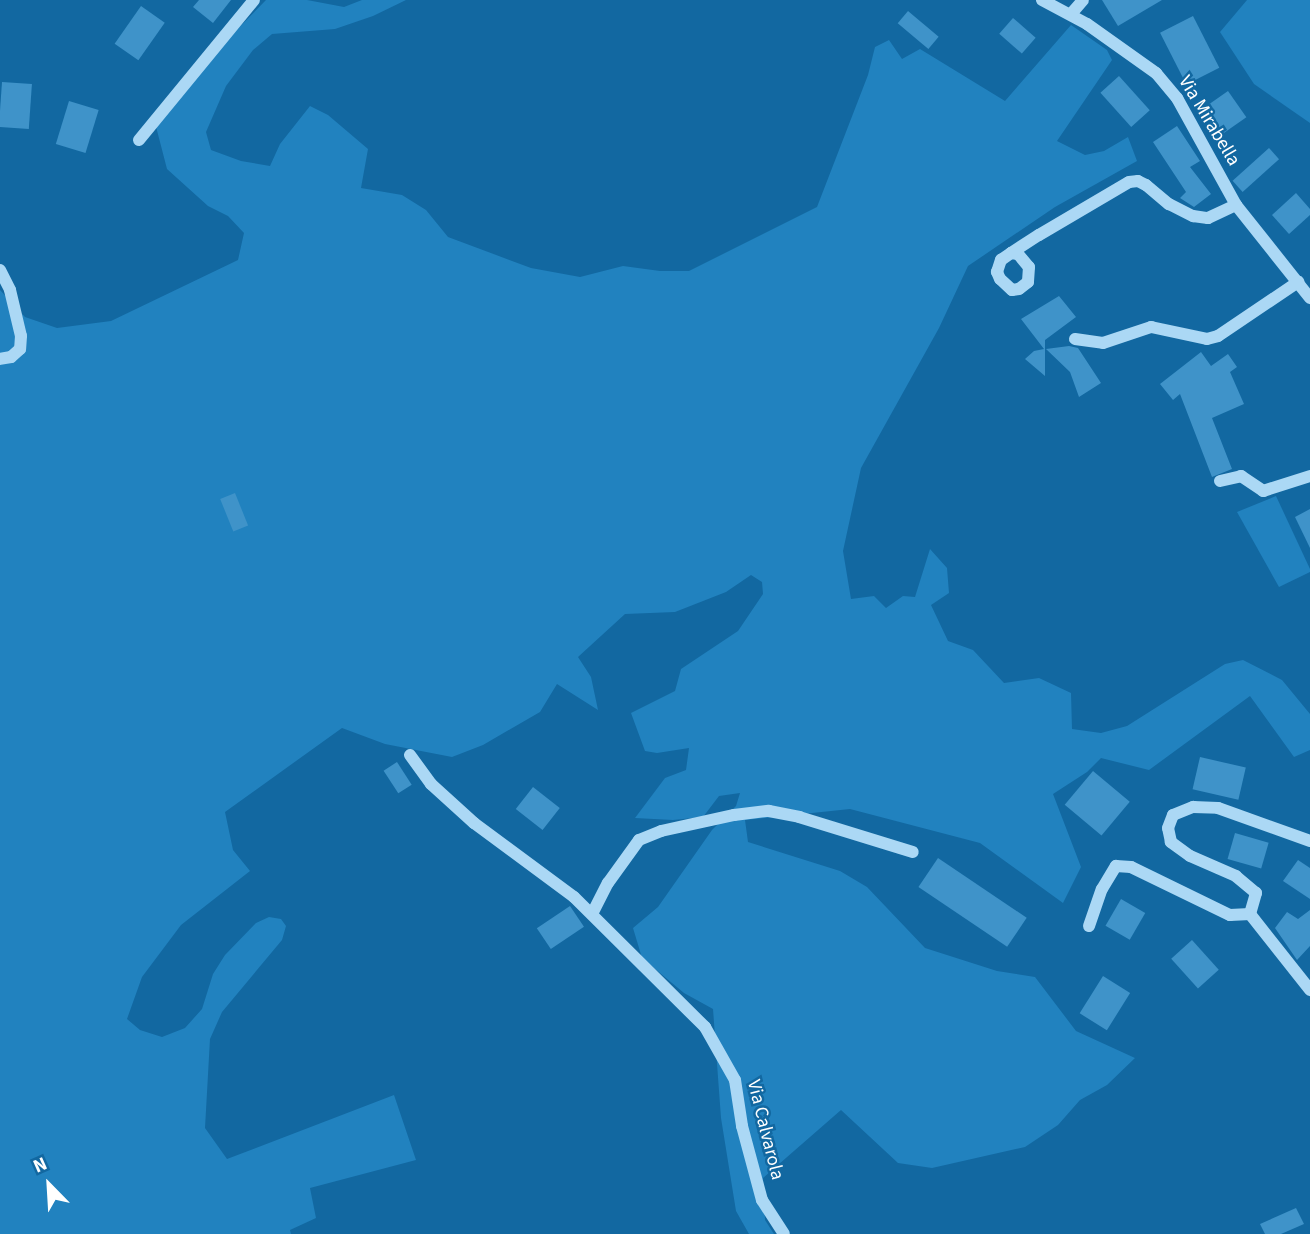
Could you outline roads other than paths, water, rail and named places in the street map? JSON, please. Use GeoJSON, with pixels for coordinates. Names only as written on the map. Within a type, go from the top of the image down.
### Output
{"type":"FeatureCollection","features":[{"type":"Feature","properties":{"kind":"street"},"geometry":{"type":"LineString","coordinates":[[139,140],[254,0]]}},
{"type":"Feature","properties":{"kind":"street","name":"Via Mirabella"},"geometry":{"type":"LineString","coordinates":[[1041,0],[1071,14],[1132,54],[1163,81],[1177,98],[1236,205],[1310,298]]}},
{"type":"Feature","properties":{"kind":"street"},"geometry":{"type":"LineString","coordinates":[[1071,14],[1083,0]]}},
{"type":"Feature","properties":{"kind":"street"},"geometry":{"type":"LineString","coordinates":[[1011,253],[1129,182],[1138,181],[1146,185],[1169,204],[1194,216],[1208,218],[1236,205]]}},
{"type":"Feature","properties":{"kind":"street"},"geometry":{"type":"LineString","coordinates":[[0,270],[10,290],[21,336],[20,349],[11,357],[0,359]]}},
{"type":"Feature","properties":{"kind":"street"},"geometry":{"type":"LineString","coordinates":[[1075,339],[1103,343],[1151,327],[1207,339],[1218,336],[1298,282]]}},
{"type":"Feature","properties":{"kind":"street"},"geometry":{"type":"LineString","coordinates":[[1220,481],[1241,476],[1264,491],[1310,476]]}},
{"type":"Feature","properties":{"kind":"street","name":"Via Calvarola"},"geometry":{"type":"LineString","coordinates":[[410,755],[432,783],[474,823],[575,897],[705,1027],[734,1080],[742,1126],[762,1200],[784,1234]]}},
{"type":"Feature","properties":{"kind":"street"},"geometry":{"type":"LineString","coordinates":[[1250,914],[1256,893],[1236,876],[1190,856],[1171,842],[1168,828],[1173,815],[1193,807],[1218,808],[1310,841]]}},
{"type":"Feature","properties":{"kind":"street"},"geometry":{"type":"LineString","coordinates":[[592,914],[608,883],[639,840],[650,834],[734,815],[769,811],[799,817],[912,852]]}},
{"type":"Feature","properties":{"kind":"street"},"geometry":{"type":"LineString","coordinates":[[1088,926],[1102,889],[1116,866],[1130,867],[1153,881],[1230,915],[1250,914]]}},
{"type":"Feature","properties":{"kind":"street"},"geometry":{"type":"LineString","coordinates":[[1250,914],[1310,990]]}}]}
